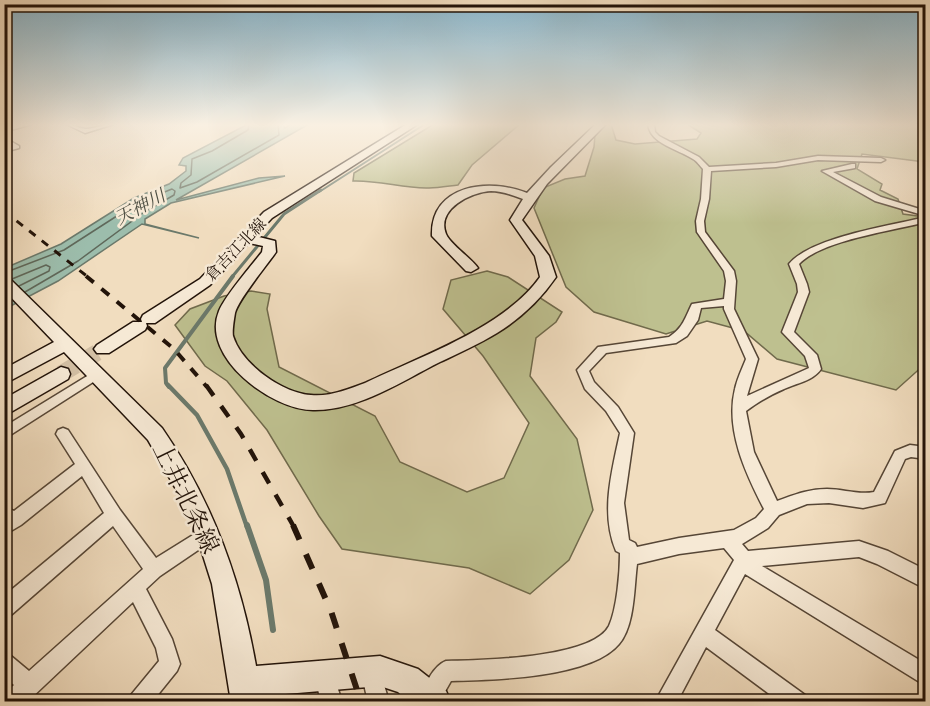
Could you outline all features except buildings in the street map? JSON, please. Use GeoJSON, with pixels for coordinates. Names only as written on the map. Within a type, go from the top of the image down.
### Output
{"type":"FeatureCollection","features":[{"type":"Feature","properties":{"kind":"street","name":"倉吉江北線"},"geometry":{"type":"LineString","coordinates":[[103,349],[205,282],[268,215],[360,157]]}},
{"type":"Feature","properties":{"kind":"street"},"geometry":{"type":"LineString","coordinates":[[245,238],[270,244],[269,252],[227,311],[224,335],[235,356],[252,375],[273,391],[288,398],[313,403],[347,398],[492,329],[536,294],[548,277],[542,256],[516,220],[523,205],[567,157]]}},
{"type":"Feature","properties":{"kind":"street"},"geometry":{"type":"LineString","coordinates":[[694,157],[707,169],[776,165],[823,157],[882,163],[844,166],[826,171],[878,199],[926,214]]}},
{"type":"Feature","properties":{"kind":"street"},"geometry":{"type":"LineString","coordinates":[[707,169],[705,199],[700,221],[701,232],[729,272],[731,281],[728,301],[734,324],[752,359],[741,389],[740,420],[750,459],[761,489],[773,510]]}},
{"type":"Feature","properties":{"kind":"street"},"geometry":{"type":"LineString","coordinates":[[471,268],[439,236],[438,220],[445,211],[454,201],[473,190],[485,188],[500,188],[531,198]]}},
{"type":"Feature","properties":{"kind":"street"},"geometry":{"type":"LineString","coordinates":[[740,409],[751,400],[810,374],[815,369],[816,365],[809,353],[788,332],[789,324],[803,295],[803,287],[794,264],[797,257],[824,245],[926,219]]}},
{"type":"Feature","properties":{"kind":"street","name":"上井北条線"},"geometry":{"type":"LineString","coordinates":[[4,281],[62,342],[97,374],[171,457],[207,535],[225,584],[245,692]]}},
{"type":"Feature","properties":{"kind":"street"},"geometry":{"type":"LineString","coordinates":[[245,692],[328,688],[371,671],[380,671],[407,680],[433,699],[446,671],[538,666],[591,652],[613,638],[618,624],[629,557],[629,549],[622,545],[617,531],[614,507],[627,433],[608,404],[588,385],[583,370],[602,350],[672,340],[683,333],[692,320],[696,306],[717,305],[728,301]]}},
{"type":"Feature","properties":{"kind":"street"},"geometry":{"type":"LineString","coordinates":[[4,376],[62,342]]}},
{"type":"Feature","properties":{"kind":"street"},"geometry":{"type":"LineString","coordinates":[[4,409],[61,374]]}},
{"type":"Feature","properties":{"kind":"street"},"geometry":{"type":"LineString","coordinates":[[4,434],[97,374]]}},
{"type":"Feature","properties":{"kind":"street"},"geometry":{"type":"LineString","coordinates":[[63,434],[114,515],[154,570]]}},
{"type":"Feature","properties":{"kind":"street"},"geometry":{"type":"LineString","coordinates":[[629,557],[736,538],[762,523],[773,510],[807,496],[863,501],[879,498],[900,455],[910,451],[926,453]]}},
{"type":"Feature","properties":{"kind":"street"},"geometry":{"type":"LineString","coordinates":[[8,520],[84,466]]}},
{"type":"Feature","properties":{"kind":"street"},"geometry":{"type":"LineString","coordinates":[[4,608],[114,515]]}},
{"type":"Feature","properties":{"kind":"street"},"geometry":{"type":"LineString","coordinates":[[11,702],[154,570],[207,535]]}},
{"type":"Feature","properties":{"kind":"street"},"geometry":{"type":"LineString","coordinates":[[727,539],[754,571],[926,676]]}},
{"type":"Feature","properties":{"kind":"street"},"geometry":{"type":"LineString","coordinates":[[743,560],[860,549],[882,557],[926,580]]}},
{"type":"Feature","properties":{"kind":"street"},"geometry":{"type":"LineString","coordinates":[[665,702],[743,560]]}},
{"type":"Feature","properties":{"kind":"street"},"geometry":{"type":"LineString","coordinates":[[136,589],[165,646],[170,664],[138,702]]}},
{"type":"Feature","properties":{"kind":"street"},"geometry":{"type":"LineString","coordinates":[[702,633],[798,702]]}},
{"type":"Feature","properties":{"kind":"street"},"geometry":{"type":"LineString","coordinates":[[4,663],[29,685]]}},
{"type":"Feature","properties":{"kind":"street"},"geometry":{"type":"LineString","coordinates":[[371,671],[380,702]]}},
{"type":"Feature","properties":{"kind":"green space"},"geometry":{"type":"Polygon","coordinates":[[[380,157],[481,157],[472,165],[458,185],[436,188],[353,181],[354,173],[380,157]]]}},
{"type":"Feature","properties":{"kind":"green space"},"geometry":{"type":"Polygon","coordinates":[[[591,157],[861,157],[857,169],[882,184],[880,190],[898,199],[903,214],[925,217],[925,364],[896,390],[777,359],[744,331],[707,321],[666,334],[594,312],[566,287],[534,208],[543,188],[565,179],[585,176],[591,157]]]}},
{"type":"Feature","properties":{"kind":"green space"},"geometry":{"type":"Polygon","coordinates":[[[885,157],[925,157],[925,166],[917,161],[885,157]]]}},
{"type":"Feature","properties":{"kind":"green space"},"geometry":{"type":"Polygon","coordinates":[[[487,271],[508,277],[562,312],[556,322],[536,338],[530,376],[577,439],[593,510],[569,560],[530,594],[469,568],[342,549],[319,516],[267,430],[227,381],[205,366],[175,325],[190,309],[224,296],[251,291],[270,294],[267,309],[279,367],[375,416],[400,462],[467,492],[504,478],[529,423],[483,356],[443,309],[451,280],[487,271]]]}},
{"type":"Feature","properties":{"kind":"water","name":"天神川"},"geometry":{"type":"Polygon","coordinates":[[[251,157],[176,200],[259,178],[285,176],[171,203],[145,219],[145,224],[199,238],[142,224],[58,281],[5,309],[5,268],[61,244],[134,198],[169,184],[186,171],[186,166],[179,165],[183,158],[251,157]]]}},
{"type":"Feature","properties":{"kind":"waterway"},"geometry":{"type":"LineString","coordinates":[[319,192],[374,157]]}},
{"type":"Feature","properties":{"kind":"waterway"},"geometry":{"type":"LineString","coordinates":[[232,277],[284,214],[321,190]]}},
{"type":"Feature","properties":{"kind":"waterway"},"geometry":{"type":"LineString","coordinates":[[169,387],[166,383],[165,368],[233,276]]}},
{"type":"Feature","properties":{"kind":"waterway"},"geometry":{"type":"LineString","coordinates":[[168,385],[197,415],[227,469],[247,527]]}},
{"type":"Feature","properties":{"kind":"waterway"},"geometry":{"type":"LineString","coordinates":[[247,525],[266,580],[273,630]]}},
{"type":"Feature","properties":{"kind":"tunnel"},"geometry":{"type":"LineString","coordinates":[[61,374],[103,349]]}},
{"type":"Feature","properties":{"kind":"railway"},"geometry":{"type":"LineString","coordinates":[[4,211],[88,277]]}},
{"type":"Feature","properties":{"kind":"railway"},"geometry":{"type":"LineString","coordinates":[[86,276],[174,349],[207,387]]}},
{"type":"Feature","properties":{"kind":"railway"},"geometry":{"type":"LineString","coordinates":[[206,385],[241,434],[293,526]]}},
{"type":"Feature","properties":{"kind":"railway"},"geometry":{"type":"LineString","coordinates":[[293,526],[331,611],[361,702]]}}]}
